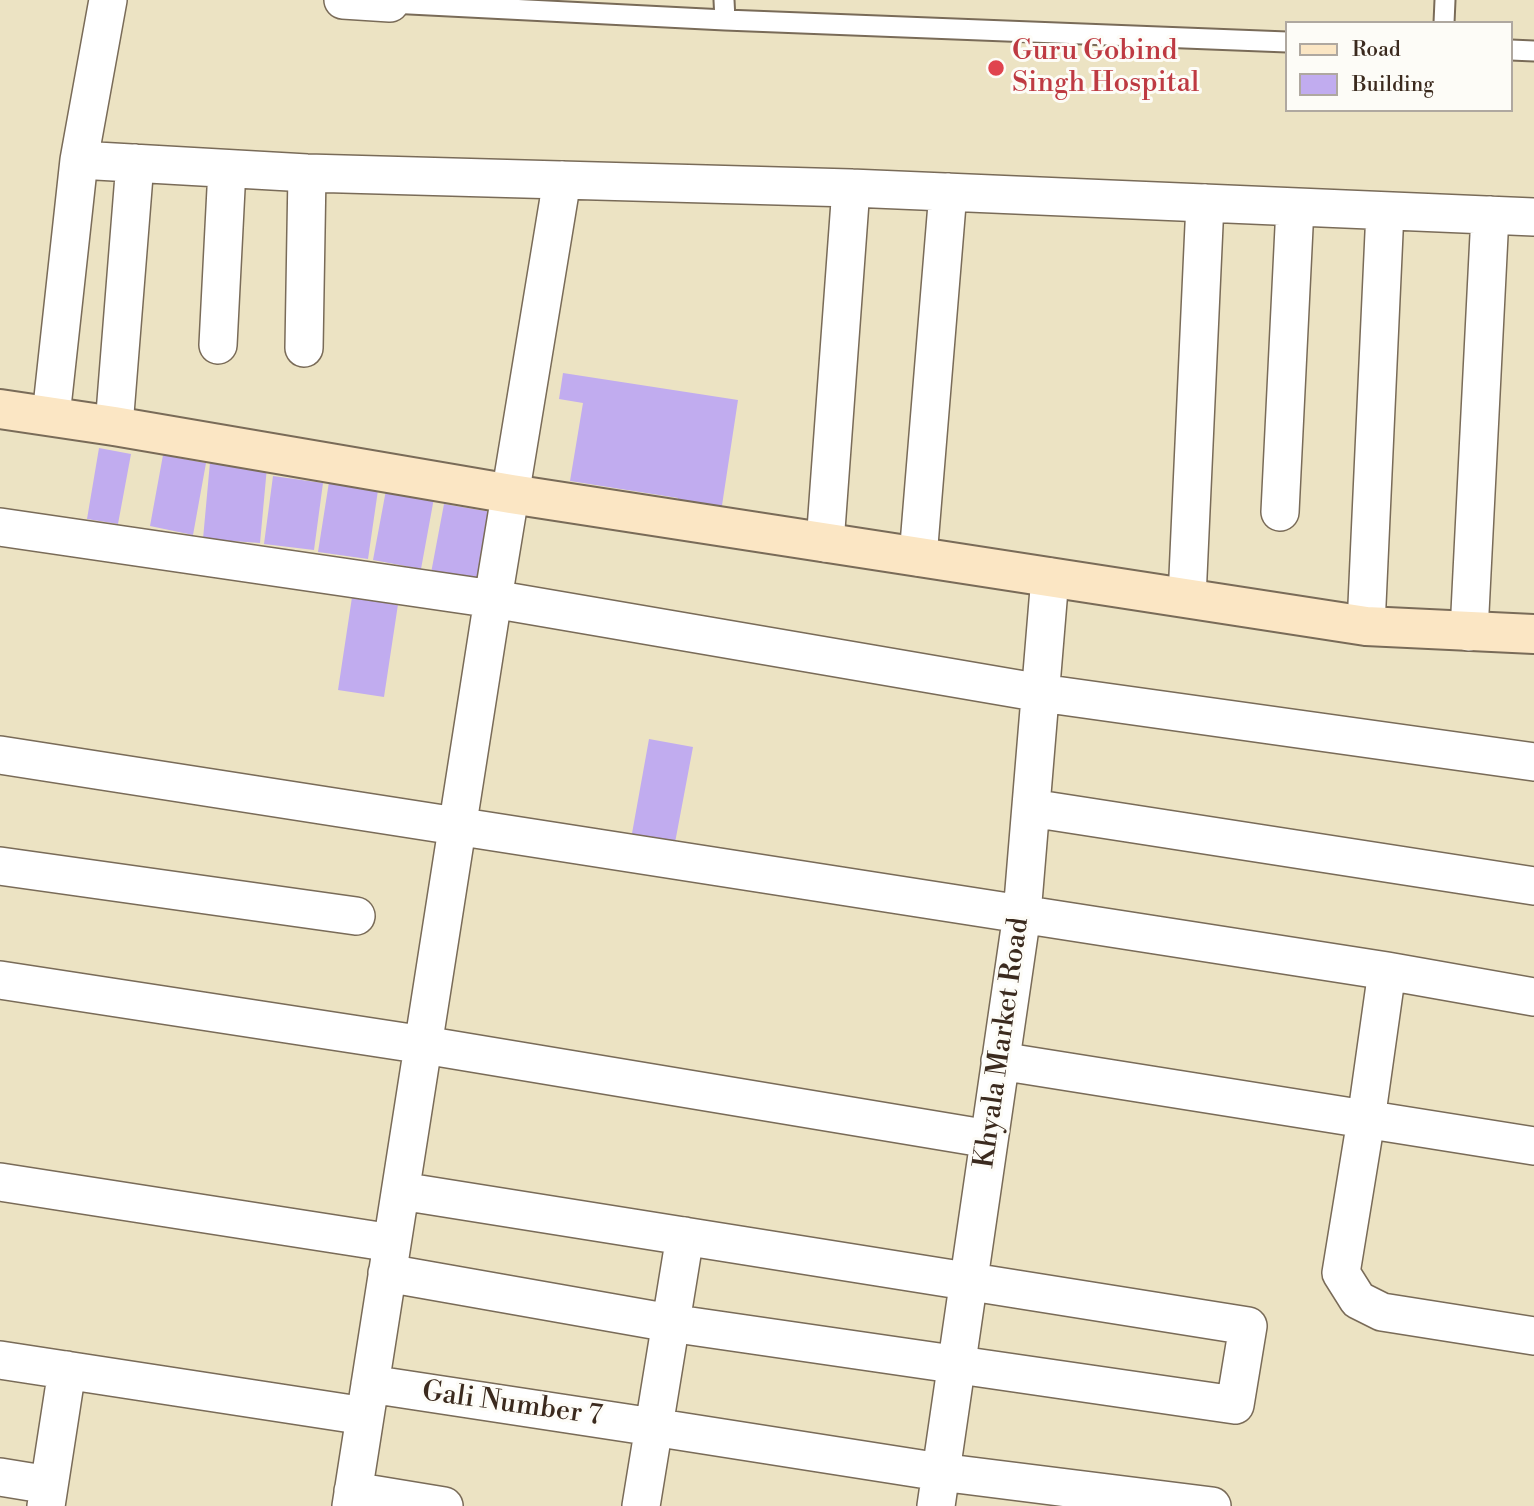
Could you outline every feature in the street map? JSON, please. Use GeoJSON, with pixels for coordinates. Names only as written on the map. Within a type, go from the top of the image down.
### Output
{"type":"FeatureCollection","features":[{"type":"Feature","properties":{"kind":"street"},"geometry":{"type":"LineString","coordinates":[[51,416],[79,160],[108,0]]}},
{"type":"Feature","properties":{"kind":"street"},"geometry":{"type":"LineString","coordinates":[[344,0],[390,1]]}},
{"type":"Feature","properties":{"kind":"street"},"geometry":{"type":"LineString","coordinates":[[79,160],[307,173],[851,188],[1534,217]]}},
{"type":"Feature","properties":{"kind":"street"},"geometry":{"type":"LineString","coordinates":[[114,426],[135,163]]}},
{"type":"Feature","properties":{"kind":"street"},"geometry":{"type":"LineString","coordinates":[[218,345],[227,169]]}},
{"type":"Feature","properties":{"kind":"street"},"geometry":{"type":"LineString","coordinates":[[304,348],[307,173]]}},
{"type":"Feature","properties":{"kind":"street"},"geometry":{"type":"LineString","coordinates":[[444,1506],[352,1499],[493,600],[562,180]]}},
{"type":"Feature","properties":{"kind":"street"},"geometry":{"type":"LineString","coordinates":[[825,543],[851,188]]}},
{"type":"Feature","properties":{"kind":"street"},"geometry":{"type":"LineString","coordinates":[[918,557],[948,192]]}},
{"type":"Feature","properties":{"kind":"street"},"geometry":{"type":"LineString","coordinates":[[1187,598],[1205,203]]}},
{"type":"Feature","properties":{"kind":"street"},"geometry":{"type":"LineString","coordinates":[[1280,512],[1295,207]]}},
{"type":"Feature","properties":{"kind":"street"},"geometry":{"type":"LineString","coordinates":[[1366,626],[1385,211]]}},
{"type":"Feature","properties":{"kind":"street"},"geometry":{"type":"LineString","coordinates":[[1469,632],[1489,215]]}},
{"type":"Feature","properties":{"kind":"street"},"geometry":{"type":"LineString","coordinates":[[0,409],[511,494],[1366,626],[1534,634]]}},
{"type":"Feature","properties":{"kind":"street"},"geometry":{"type":"LineString","coordinates":[[0,527],[493,600],[1041,693],[1534,762]]}},
{"type":"Feature","properties":{"kind":"street","name":"Khyala Market Road"},"geometry":{"type":"LineString","coordinates":[[938,1489],[1022,914],[1050,577]]}},
{"type":"Feature","properties":{"kind":"street"},"geometry":{"type":"LineString","coordinates":[[0,755],[1387,971],[1534,997]]}},
{"type":"Feature","properties":{"kind":"street"},"geometry":{"type":"LineString","coordinates":[[1031,808],[1534,886]]}},
{"type":"Feature","properties":{"kind":"street"},"geometry":{"type":"LineString","coordinates":[[0,866],[356,916]]}},
{"type":"Feature","properties":{"kind":"street"},"geometry":{"type":"LineString","coordinates":[[1387,971],[1341,1273],[1358,1300],[1381,1312],[1533,1330]]}},
{"type":"Feature","properties":{"kind":"street"},"geometry":{"type":"LineString","coordinates":[[0,980],[424,1045],[989,1139]]}},
{"type":"Feature","properties":{"kind":"street"},"geometry":{"type":"LineString","coordinates":[[1000,1061],[1534,1146]]}},
{"type":"Feature","properties":{"kind":"street"},"geometry":{"type":"LineString","coordinates":[[0,1182],[390,1258],[670,1323],[1236,1405],[1248,1326],[401,1191]]}},
{"type":"Feature","properties":{"kind":"street"},"geometry":{"type":"LineString","coordinates":[[641,1506],[684,1236]]}},
{"type":"Feature","properties":{"kind":"street","name":"Gali Number 7"},"geometry":{"type":"LineString","coordinates":[[0,1360],[67,1370],[653,1427],[938,1489],[1212,1506]]}},
{"type":"Feature","properties":{"kind":"street"},"geometry":{"type":"LineString","coordinates":[[0,1477],[48,1496],[67,1370]]}},
{"type":"Feature","properties":{"kind":"lane"},"geometry":{"type":"LineString","coordinates":[[723,0],[724,20]]}},
{"type":"Feature","properties":{"kind":"lane"},"geometry":{"type":"LineString","coordinates":[[1444,21],[1445,0]]}},
{"type":"Feature","properties":{"kind":"lane"},"geometry":{"type":"LineString","coordinates":[[390,1],[724,20],[1286,42]]}},
{"type":"Feature","properties":{"kind":"lane"},"geometry":{"type":"LineString","coordinates":[[1513,50],[1534,51]]}},
{"type":"Feature","properties":{"kind":"building"},"geometry":{"type":"Polygon","coordinates":[[[563,373],[738,400],[721,512],[677,505],[678,498],[570,481],[583,403],[559,399],[563,373]]]}},
{"type":"Feature","properties":{"kind":"building"},"geometry":{"type":"Polygon","coordinates":[[[99,448],[131,454],[118,524],[87,519],[99,448]]]}},
{"type":"Feature","properties":{"kind":"building"},"geometry":{"type":"Polygon","coordinates":[[[163,455],[206,463],[193,535],[150,526],[163,455]]]}},
{"type":"Feature","properties":{"kind":"building"},"geometry":{"type":"Polygon","coordinates":[[[210,462],[267,467],[260,543],[203,539],[210,462]]]}},
{"type":"Feature","properties":{"kind":"building"},"geometry":{"type":"Polygon","coordinates":[[[273,476],[323,483],[314,550],[264,544],[273,476]]]}},
{"type":"Feature","properties":{"kind":"building"},"geometry":{"type":"Polygon","coordinates":[[[329,482],[378,490],[368,559],[318,552],[329,482]]]}},
{"type":"Feature","properties":{"kind":"building"},"geometry":{"type":"Polygon","coordinates":[[[386,490],[434,498],[421,569],[373,560],[386,490]]]}},
{"type":"Feature","properties":{"kind":"building"},"geometry":{"type":"Polygon","coordinates":[[[444,504],[497,513],[485,583],[431,573],[444,504]]]}},
{"type":"Feature","properties":{"kind":"building"},"geometry":{"type":"Polygon","coordinates":[[[354,584],[400,591],[384,697],[338,690],[354,584]]]}},
{"type":"Feature","properties":{"kind":"building"},"geometry":{"type":"Polygon","coordinates":[[[649,739],[693,747],[674,848],[631,839],[649,739]]]}},
{"type":"Feature","properties":{"kind":"place","name":"Guru Gobind Singh Hospital"},"geometry":{"type":"Point","coordinates":[996,68]}}]}
